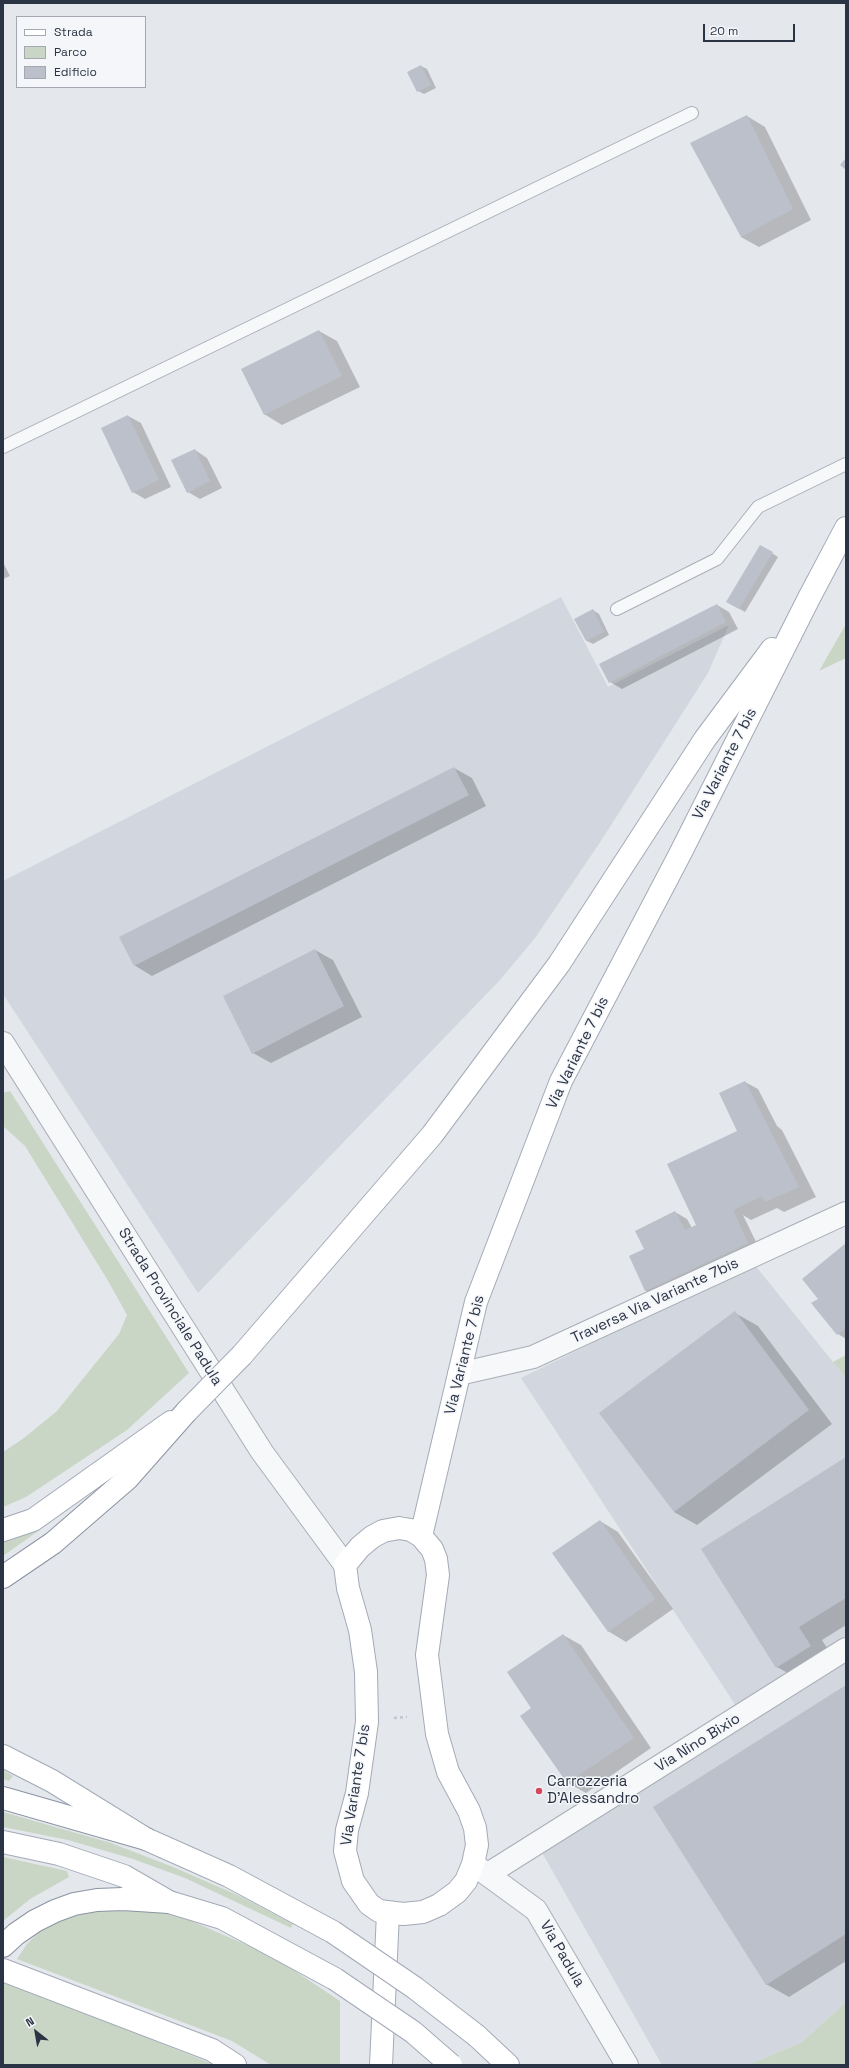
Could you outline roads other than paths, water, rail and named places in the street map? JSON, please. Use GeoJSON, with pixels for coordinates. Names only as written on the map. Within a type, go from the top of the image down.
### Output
{"type":"FeatureCollection","features":[{"type":"Feature","properties":{"kind":"main road"},"geometry":{"type":"LineString","coordinates":[[3,1577],[53,1543],[127,1478],[187,1411],[242,1355],[432,1135],[559,964],[705,739],[809,598],[846,528]]}},
{"type":"Feature","properties":{"kind":"main road","name":"Via Variante 7 bis"},"geometry":{"type":"LineString","coordinates":[[345,1565],[348,1588],[360,1630],[364,1658],[367,1722],[358,1793],[347,1830],[345,1851],[347,1864],[360,1894],[369,1904],[379,1911],[403,1914],[423,1912],[439,1905],[457,1892],[466,1880],[481,1869],[475,1828],[460,1790],[448,1772],[437,1734],[427,1655],[438,1575],[436,1559],[432,1549],[422,1536],[476,1302],[561,1081],[680,854],[809,598]]}},
{"type":"Feature","properties":{"kind":"main road"},"geometry":{"type":"LineString","coordinates":[[3,1530],[33,1520],[187,1411]]}},
{"type":"Feature","properties":{"kind":"main road"},"geometry":{"type":"LineString","coordinates":[[345,1565],[360,1547],[383,1531],[399,1528],[411,1530],[422,1536]]}},
{"type":"Feature","properties":{"kind":"main road"},"geometry":{"type":"LineString","coordinates":[[3,1756],[52,1781],[146,1839],[229,1876],[334,1932],[415,1988],[477,2036],[508,2065]]}},
{"type":"Feature","properties":{"kind":"main road"},"geometry":{"type":"LineString","coordinates":[[3,1798],[146,1839]]}},
{"type":"Feature","properties":{"kind":"main road"},"geometry":{"type":"LineString","coordinates":[[3,1842],[59,1854],[124,1876],[169,1902]]}},
{"type":"Feature","properties":{"kind":"main road"},"geometry":{"type":"LineString","coordinates":[[3,1946],[16,1934],[35,1921],[74,1904],[96,1900],[123,1899],[169,1902],[222,1918],[334,1979],[413,2032],[450,2065]]}},
{"type":"Feature","properties":{"kind":"main road"},"geometry":{"type":"LineString","coordinates":[[381,2065],[388,1913]]}},
{"type":"Feature","properties":{"kind":"main road"},"geometry":{"type":"LineString","coordinates":[[3,1970],[212,2050],[235,2065]]}},
{"type":"Feature","properties":{"kind":"street","name":"Strada Provinciale Padula"},"geometry":{"type":"LineString","coordinates":[[3,1044],[262,1452],[345,1565]]}},
{"type":"Feature","properties":{"kind":"street","name":"Traversa Via Variante 7bis"},"geometry":{"type":"LineString","coordinates":[[459,1374],[533,1357],[846,1213]]}},
{"type":"Feature","properties":{"kind":"street","name":"Via Nino Bixio"},"geometry":{"type":"LineString","coordinates":[[481,1869],[846,1649]]}},
{"type":"Feature","properties":{"kind":"street","name":"Via Padula"},"geometry":{"type":"LineString","coordinates":[[481,1869],[536,1910],[627,2065]]}},
{"type":"Feature","properties":{"kind":"lane"},"geometry":{"type":"LineString","coordinates":[[3,447],[692,113]]}},
{"type":"Feature","properties":{"kind":"lane"},"geometry":{"type":"LineString","coordinates":[[617,609],[717,559],[758,507],[846,464]]}},
{"type":"Feature","properties":{"kind":"place","name":"Carrozzeria D'Alessandro"},"geometry":{"type":"Point","coordinates":[539,1791]}}]}
